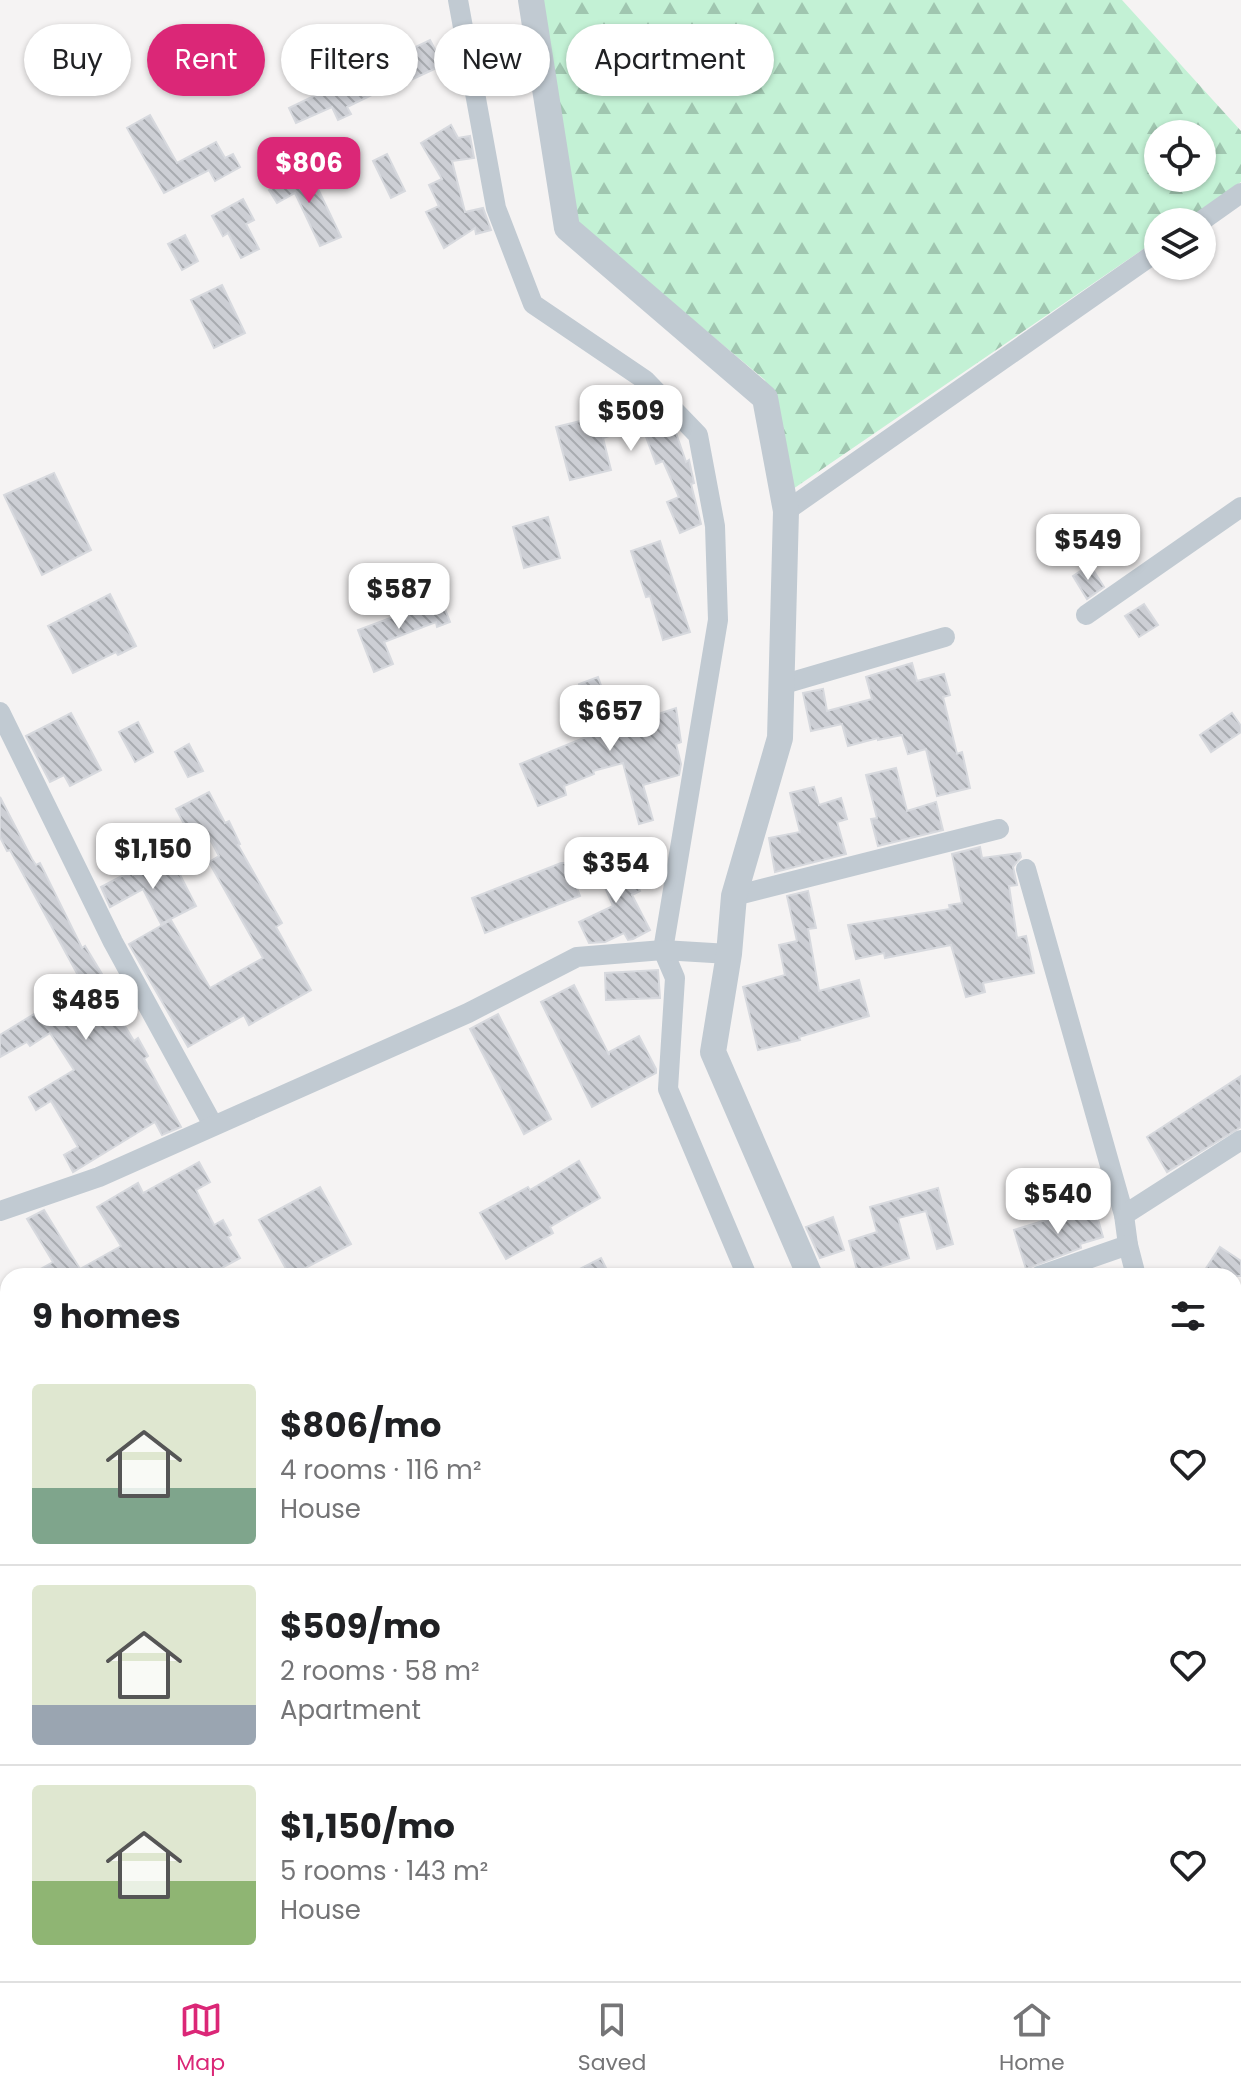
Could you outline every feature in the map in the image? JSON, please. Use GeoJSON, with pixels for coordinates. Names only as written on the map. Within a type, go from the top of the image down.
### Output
{"type":"FeatureCollection","features":[{"type":"Feature","properties":{"kind":"street"},"geometry":{"type":"LineString","coordinates":[[458,0],[496,208],[533,304],[645,380],[698,435],[715,526],[718,620],[663,950],[675,978],[668,1089],[744,1268]]}},
{"type":"Feature","properties":{"kind":"street"},"geometry":{"type":"LineString","coordinates":[[531,0],[567,228],[765,398],[786,511],[780,738],[734,896],[729,954],[713,1052],[807,1268]]}},
{"type":"Feature","properties":{"kind":"street"},"geometry":{"type":"LineString","coordinates":[[1216,211],[1241,193]]}},
{"type":"Feature","properties":{"kind":"street"},"geometry":{"type":"LineString","coordinates":[[786,511],[1144,261]]}},
{"type":"Feature","properties":{"kind":"street"},"geometry":{"type":"LineString","coordinates":[[1086,615],[1241,507]]}},
{"type":"Feature","properties":{"kind":"street"},"geometry":{"type":"LineString","coordinates":[[781,685],[945,637]]}},
{"type":"Feature","properties":{"kind":"street"},"geometry":{"type":"LineString","coordinates":[[0,712],[113,942],[213,1125]]}},
{"type":"Feature","properties":{"kind":"street"},"geometry":{"type":"LineString","coordinates":[[734,896],[999,829]]}},
{"type":"Feature","properties":{"kind":"street"},"geometry":{"type":"LineString","coordinates":[[1026,869],[1124,1215],[1134,1268]]}},
{"type":"Feature","properties":{"kind":"street"},"geometry":{"type":"LineString","coordinates":[[0,1211],[99,1177],[468,1013],[577,957],[663,950],[729,954]]}},
{"type":"Feature","properties":{"kind":"street"},"geometry":{"type":"LineString","coordinates":[[1124,1215],[1241,1140]]}},
{"type":"Feature","properties":{"kind":"street"},"geometry":{"type":"LineString","coordinates":[[1062,1268],[1128,1245]]}},
{"type":"Feature","properties":{"kind":"green space"},"geometry":{"type":"Polygon","coordinates":[[[534,0],[1122,0],[1241,131],[1241,182],[1203,208],[1144,208],[1144,249],[793,489],[765,380],[571,218],[550,94],[550,24],[538,24],[534,0]]]}},
{"type":"Feature","properties":{"kind":"building"},"geometry":{"type":"Polygon","coordinates":[[[430,40],[434,48],[434,69],[418,77],[418,46],[430,40]]]}},
{"type":"Feature","properties":{"kind":"building"},"geometry":{"type":"Polygon","coordinates":[[[314,96],[370,96],[347,107],[351,114],[338,120],[332,107],[296,123],[289,108],[314,96]]]}},
{"type":"Feature","properties":{"kind":"building"},"geometry":{"type":"Polygon","coordinates":[[[150,115],[177,163],[216,142],[225,158],[233,154],[240,167],[215,181],[209,170],[164,193],[127,128],[150,115]]]}},
{"type":"Feature","properties":{"kind":"building"},"geometry":{"type":"Polygon","coordinates":[[[451,125],[458,138],[470,136],[474,158],[452,161],[465,212],[483,208],[491,230],[476,234],[475,228],[444,248],[426,212],[439,206],[429,185],[442,179],[421,143],[451,125]]]}},
{"type":"Feature","properties":{"kind":"building"},"geometry":{"type":"Polygon","coordinates":[[[387,154],[405,191],[391,198],[373,161],[387,154]]]}},
{"type":"Feature","properties":{"kind":"building"},"geometry":{"type":"Polygon","coordinates":[[[308,168],[341,237],[320,246],[295,193],[277,203],[269,190],[308,168]]]}},
{"type":"Feature","properties":{"kind":"building"},"geometry":{"type":"Polygon","coordinates":[[[243,199],[254,220],[246,224],[259,249],[241,258],[228,233],[223,236],[212,216],[243,199]]]}},
{"type":"Feature","properties":{"kind":"building"},"geometry":{"type":"Polygon","coordinates":[[[185,235],[198,261],[182,270],[168,244],[185,235]]]}},
{"type":"Feature","properties":{"kind":"building"},"geometry":{"type":"Polygon","coordinates":[[[222,285],[245,333],[214,348],[191,300],[222,285]]]}},
{"type":"Feature","properties":{"kind":"building"},"geometry":{"type":"Polygon","coordinates":[[[645,399],[650,404],[656,426],[667,422],[675,430],[686,462],[689,460],[694,483],[691,484],[701,524],[680,533],[667,502],[679,497],[663,461],[656,464],[642,426],[603,438],[611,470],[570,480],[556,427],[621,411],[619,406],[645,399]]]}},
{"type":"Feature","properties":{"kind":"building"},"geometry":{"type":"Polygon","coordinates":[[[54,473],[91,550],[42,575],[4,495],[54,473]]]}},
{"type":"Feature","properties":{"kind":"building"},"geometry":{"type":"Polygon","coordinates":[[[548,517],[560,558],[524,568],[513,527],[548,517]]]}},
{"type":"Feature","properties":{"kind":"building"},"geometry":{"type":"Polygon","coordinates":[[[660,541],[690,632],[663,640],[650,596],[646,597],[631,551],[660,541]]]}},
{"type":"Feature","properties":{"kind":"building"},"geometry":{"type":"Polygon","coordinates":[[[1090,565],[1104,587],[1087,599],[1073,576],[1090,565]]]}},
{"type":"Feature","properties":{"kind":"building"},"geometry":{"type":"Polygon","coordinates":[[[110,594],[136,646],[73,673],[48,626],[110,594]]]}},
{"type":"Feature","properties":{"kind":"building"},"geometry":{"type":"Polygon","coordinates":[[[441,599],[450,622],[437,627],[436,622],[384,642],[393,664],[374,672],[358,630],[441,599]]]}},
{"type":"Feature","properties":{"kind":"building"},"geometry":{"type":"Polygon","coordinates":[[[1144,604],[1158,625],[1139,637],[1125,616],[1144,604]]]}},
{"type":"Feature","properties":{"kind":"building"},"geometry":{"type":"Polygon","coordinates":[[[912,663],[917,681],[944,674],[950,695],[943,697],[957,754],[962,752],[970,788],[937,796],[926,749],[908,754],[902,735],[848,746],[842,724],[811,731],[803,693],[823,689],[827,711],[872,699],[866,677],[912,663]]]}},
{"type":"Feature","properties":{"kind":"building"},"geometry":{"type":"Polygon","coordinates":[[[598,677],[616,728],[676,708],[681,742],[676,744],[681,764],[679,775],[643,785],[653,820],[639,824],[623,763],[593,771],[594,774],[564,786],[566,795],[538,806],[520,764],[596,733],[579,684],[598,677]]]}},
{"type":"Feature","properties":{"kind":"building"},"geometry":{"type":"Polygon","coordinates":[[[71,713],[101,770],[70,786],[64,775],[50,782],[26,736],[71,713]]]}},
{"type":"Feature","properties":{"kind":"building"},"geometry":{"type":"Polygon","coordinates":[[[1232,713],[1241,726],[1241,732],[1211,752],[1200,735],[1232,713]]]}},
{"type":"Feature","properties":{"kind":"building"},"geometry":{"type":"Polygon","coordinates":[[[138,722],[153,752],[135,762],[119,732],[138,722]]]}},
{"type":"Feature","properties":{"kind":"building"},"geometry":{"type":"Polygon","coordinates":[[[189,744],[203,771],[188,777],[175,752],[189,744]]]}},
{"type":"Feature","properties":{"kind":"building"},"geometry":{"type":"Polygon","coordinates":[[[896,768],[907,811],[936,802],[943,830],[878,846],[871,819],[877,818],[866,775],[896,768]]]}},
{"type":"Feature","properties":{"kind":"building"},"geometry":{"type":"Polygon","coordinates":[[[814,787],[819,805],[841,798],[847,819],[837,822],[846,854],[775,872],[769,838],[800,832],[790,793],[814,787]]]}},
{"type":"Feature","properties":{"kind":"building"},"geometry":{"type":"Polygon","coordinates":[[[209,792],[225,823],[229,821],[238,845],[282,923],[276,927],[311,990],[249,1025],[244,1015],[188,1047],[129,944],[171,920],[210,988],[263,958],[209,862],[219,856],[205,830],[191,837],[176,809],[209,792]]]}},
{"type":"Feature","properties":{"kind":"building"},"geometry":{"type":"Polygon","coordinates":[[[0,797],[32,859],[36,865],[40,863],[82,948],[85,946],[105,979],[99,983],[134,1041],[138,1038],[148,1056],[144,1059],[181,1127],[162,1135],[155,1122],[73,1172],[64,1155],[78,1147],[51,1101],[36,1110],[29,1097],[74,1070],[50,1033],[30,1046],[27,1042],[0,1057],[0,1035],[78,987],[76,982],[80,979],[0,837],[0,797]]]}},
{"type":"Feature","properties":{"kind":"building"},"geometry":{"type":"Polygon","coordinates":[[[980,847],[982,858],[1020,853],[1021,857],[1013,867],[1017,885],[1009,886],[1017,938],[1026,936],[1034,973],[983,983],[985,992],[966,997],[951,945],[885,958],[884,953],[856,959],[848,925],[950,909],[949,905],[962,903],[952,854],[980,847]]]}},
{"type":"Feature","properties":{"kind":"building"},"geometry":{"type":"Polygon","coordinates":[[[623,852],[640,891],[632,895],[650,930],[633,939],[628,940],[624,933],[605,942],[589,943],[579,922],[613,906],[595,864],[623,852]]]}},
{"type":"Feature","properties":{"kind":"building"},"geometry":{"type":"Polygon","coordinates":[[[567,863],[580,896],[485,933],[472,898],[567,863]]]}},
{"type":"Feature","properties":{"kind":"building"},"geometry":{"type":"Polygon","coordinates":[[[154,864],[156,868],[162,865],[167,873],[176,867],[196,906],[161,924],[143,889],[110,907],[101,887],[131,871],[133,875],[154,864]]]}},
{"type":"Feature","properties":{"kind":"building"},"geometry":{"type":"Polygon","coordinates":[[[808,891],[816,928],[808,929],[819,991],[859,980],[869,1016],[799,1037],[800,1040],[758,1050],[743,987],[785,975],[779,945],[797,941],[787,896],[808,891]]]}},
{"type":"Feature","properties":{"kind":"building"},"geometry":{"type":"Polygon","coordinates":[[[658,970],[660,998],[606,1000],[605,973],[658,970]]]}},
{"type":"Feature","properties":{"kind":"building"},"geometry":{"type":"Polygon","coordinates":[[[574,985],[609,1055],[609,1052],[639,1036],[656,1069],[656,1073],[592,1107],[541,1002],[574,985]]]}},
{"type":"Feature","properties":{"kind":"building"},"geometry":{"type":"Polygon","coordinates":[[[498,1014],[551,1119],[524,1134],[470,1029],[498,1014]]]}},
{"type":"Feature","properties":{"kind":"building"},"geometry":{"type":"Polygon","coordinates":[[[1241,1076],[1241,1127],[1167,1172],[1147,1137],[1241,1076]]]}},
{"type":"Feature","properties":{"kind":"building"},"geometry":{"type":"Polygon","coordinates":[[[579,1161],[600,1198],[550,1227],[553,1233],[506,1259],[480,1213],[528,1187],[530,1190],[579,1161]]]}},
{"type":"Feature","properties":{"kind":"building"},"geometry":{"type":"Polygon","coordinates":[[[199,1162],[210,1182],[196,1190],[214,1225],[223,1220],[240,1258],[222,1268],[82,1268],[121,1246],[97,1207],[138,1183],[143,1193],[199,1162]]]}},
{"type":"Feature","properties":{"kind":"building"},"geometry":{"type":"Polygon","coordinates":[[[320,1187],[351,1244],[305,1268],[286,1268],[259,1220],[320,1187]]]}},
{"type":"Feature","properties":{"kind":"building"},"geometry":{"type":"Polygon","coordinates":[[[938,1188],[953,1244],[937,1249],[926,1211],[898,1218],[909,1258],[877,1268],[856,1268],[849,1241],[877,1232],[870,1207],[938,1188]]]}},
{"type":"Feature","properties":{"kind":"building"},"geometry":{"type":"Polygon","coordinates":[[[1094,1205],[1103,1237],[1026,1268],[1014,1230],[1094,1205]]]}},
{"type":"Feature","properties":{"kind":"building"},"geometry":{"type":"Polygon","coordinates":[[[44,1210],[79,1268],[42,1268],[53,1262],[27,1219],[44,1210]]]}},
{"type":"Feature","properties":{"kind":"building"},"geometry":{"type":"Polygon","coordinates":[[[833,1217],[844,1250],[820,1258],[806,1227],[833,1217]]]}},
{"type":"Feature","properties":{"kind":"building"},"geometry":{"type":"Polygon","coordinates":[[[1220,1247],[1241,1261],[1241,1268],[1206,1268],[1220,1247]]]}},
{"type":"Feature","properties":{"kind":"building"},"geometry":{"type":"Polygon","coordinates":[[[601,1258],[606,1268],[582,1268],[601,1258]]]}}]}
